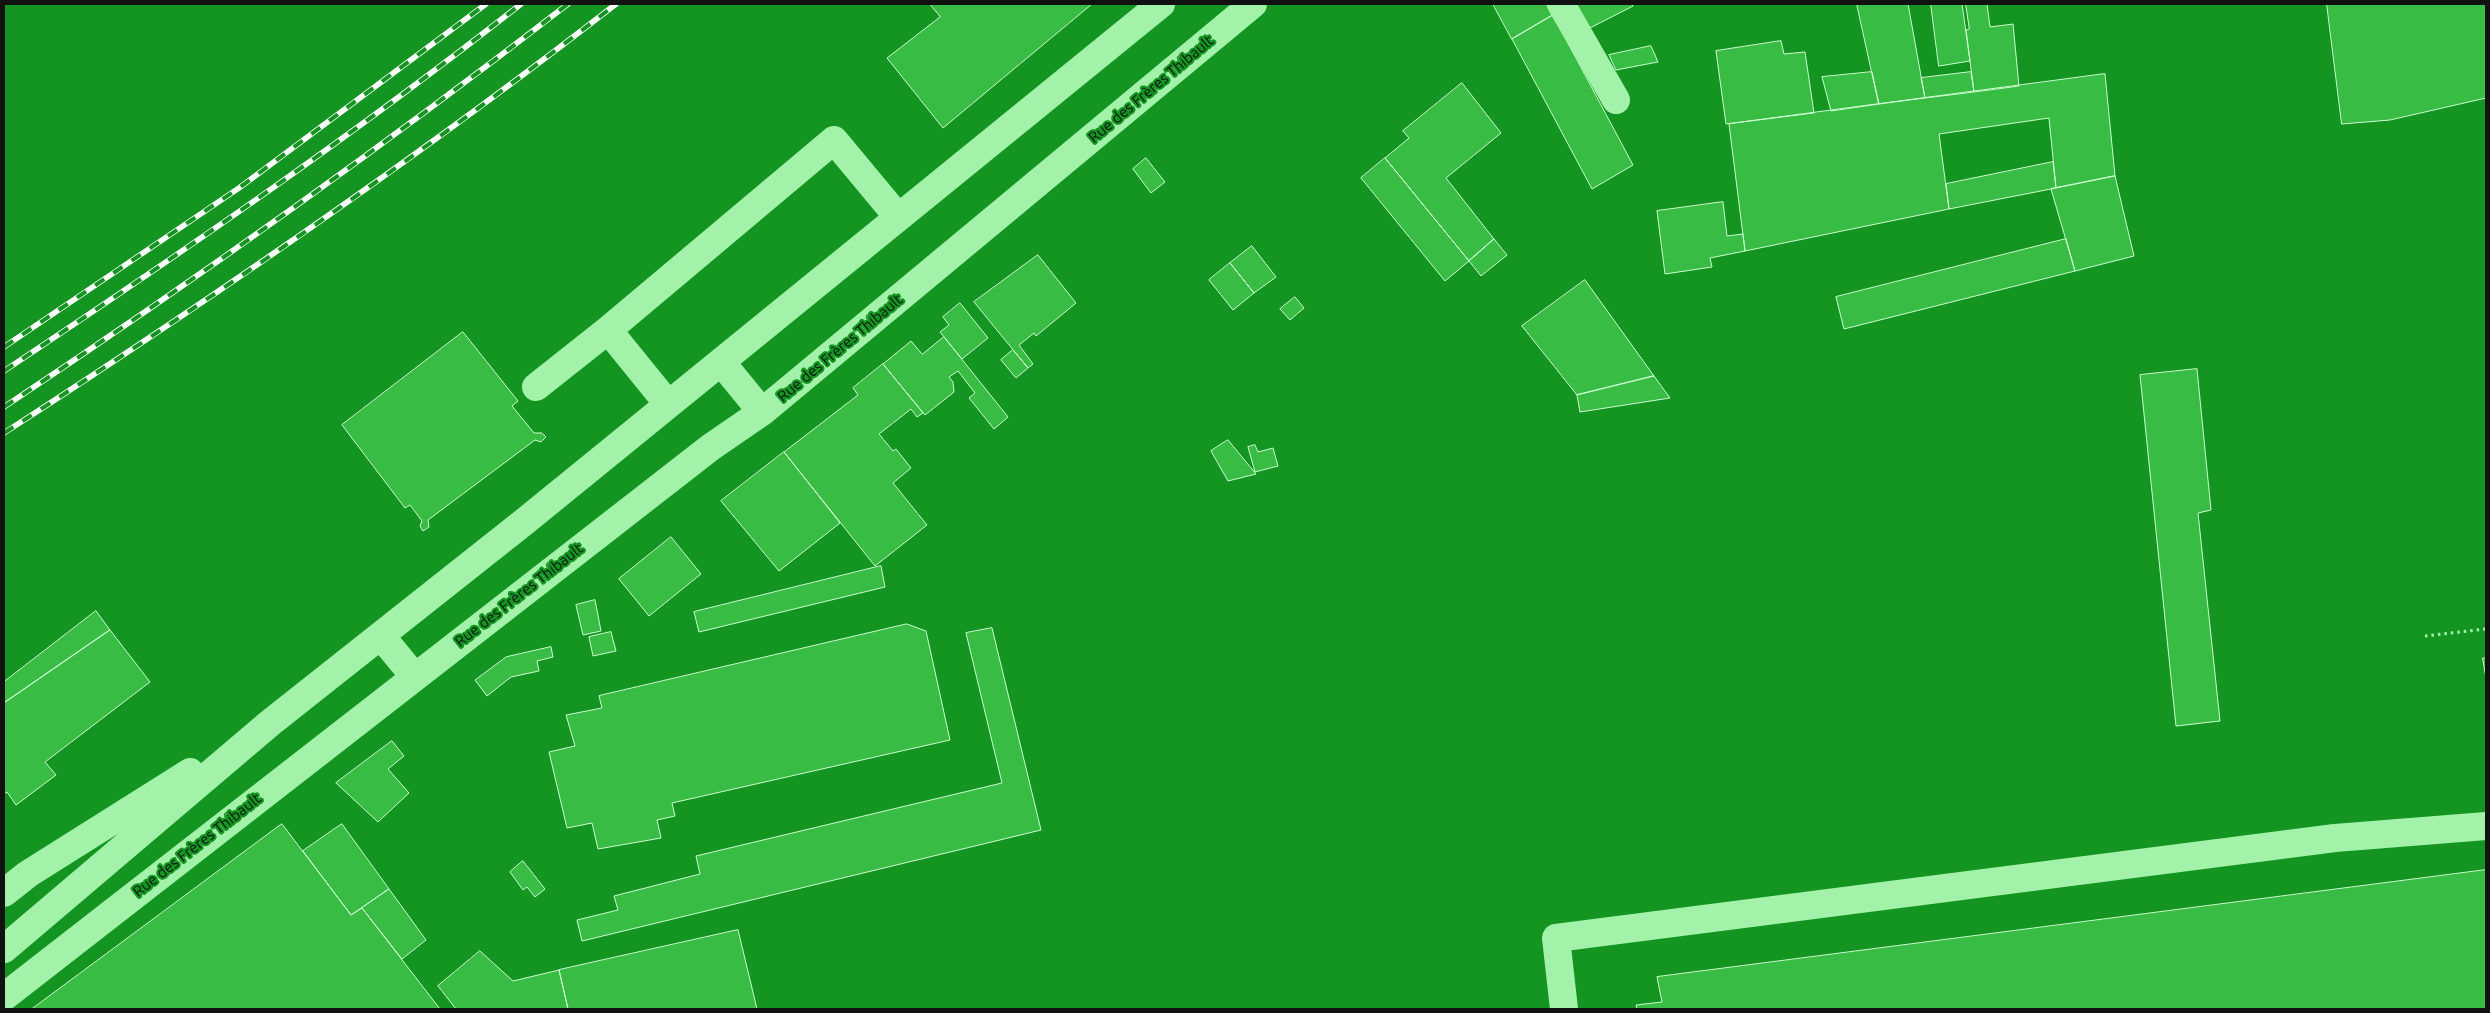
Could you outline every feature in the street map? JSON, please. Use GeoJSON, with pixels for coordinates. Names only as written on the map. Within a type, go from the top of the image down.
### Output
{"type":"FeatureCollection","features":[{"type":"Feature","properties":{"kind":"street"},"geometry":{"type":"LineString","coordinates":[[4,949],[270,723],[721,362],[1161,4]]}},
{"type":"Feature","properties":{"kind":"street","name":"Rue des Frères Thibault"},"geometry":{"type":"LineString","coordinates":[[4,997],[414,676],[711,447],[762,412],[1253,4]]}},
{"type":"Feature","properties":{"kind":"street"},"geometry":{"type":"LineString","coordinates":[[1561,4],[1616,100]]}},
{"type":"Feature","properties":{"kind":"street"},"geometry":{"type":"LineString","coordinates":[[536,387],[608,330],[834,140],[898,217]]}},
{"type":"Feature","properties":{"kind":"street"},"geometry":{"type":"LineString","coordinates":[[608,330],[668,404]]}},
{"type":"Feature","properties":{"kind":"street"},"geometry":{"type":"LineString","coordinates":[[721,362],[762,412]]}},
{"type":"Feature","properties":{"kind":"street"},"geometry":{"type":"LineString","coordinates":[[381,636],[414,676]]}},
{"type":"Feature","properties":{"kind":"street"},"geometry":{"type":"LineString","coordinates":[[4,893],[28,874],[270,723]]}},
{"type":"Feature","properties":{"kind":"street"},"geometry":{"type":"LineString","coordinates":[[1564,1009],[1556,938],[2335,838],[2486,826]]}},
{"type":"Feature","properties":{"kind":"path"},"geometry":{"type":"LineString","coordinates":[[2425,636],[2486,629]]}},
{"type":"Feature","properties":{"kind":"building"},"geometry":{"type":"Polygon","coordinates":[[[930,4],[1092,4],[943,128],[887,58],[940,17],[930,4]]]}},
{"type":"Feature","properties":{"kind":"building"},"geometry":{"type":"Polygon","coordinates":[[[1493,4],[1546,4],[1553,15],[1512,39],[1493,4]]]}},
{"type":"Feature","properties":{"kind":"building"},"geometry":{"type":"Polygon","coordinates":[[[1574,4],[1632,4],[1633,6],[1588,29],[1574,4]]]}},
{"type":"Feature","properties":{"kind":"building"},"geometry":{"type":"Polygon","coordinates":[[[1857,4],[1908,4],[1925,98],[1879,104],[1857,4]]]}},
{"type":"Feature","properties":{"kind":"building"},"geometry":{"type":"Polygon","coordinates":[[[1931,4],[1962,4],[1970,61],[1939,66],[1931,4]]]}},
{"type":"Feature","properties":{"kind":"building"},"geometry":{"type":"Polygon","coordinates":[[[1966,4],[1987,4],[1990,27],[2013,24],[2019,86],[1974,92],[1966,30],[1969,29],[1966,4]]]}},
{"type":"Feature","properties":{"kind":"building"},"geometry":{"type":"Polygon","coordinates":[[[2327,4],[2486,4],[2486,98],[2390,120],[2342,124],[2327,4]]]}},
{"type":"Feature","properties":{"kind":"building"},"geometry":{"type":"Polygon","coordinates":[[[1553,15],[1633,165],[1592,189],[1512,39],[1553,15]]]}},
{"type":"Feature","properties":{"kind":"building"},"geometry":{"type":"Polygon","coordinates":[[[1781,41],[1784,54],[1805,52],[1814,113],[1726,124],[1716,51],[1781,41]]]}},
{"type":"Feature","properties":{"kind":"building"},"geometry":{"type":"Polygon","coordinates":[[[1651,46],[1658,62],[1616,70],[1609,55],[1651,46]]]}},
{"type":"Feature","properties":{"kind":"building"},"geometry":{"type":"Polygon","coordinates":[[[1872,72],[1879,104],[1831,111],[1822,77],[1872,72]]]}},
{"type":"Feature","properties":{"kind":"building"},"geometry":{"type":"Polygon","coordinates":[[[1971,72],[1974,92],[1925,98],[1921,78],[1971,72]]]}},
{"type":"Feature","properties":{"kind":"building"},"geometry":{"type":"Polygon","coordinates":[[[2105,74],[2115,176],[2056,188],[2049,118],[1939,134],[1949,209],[1745,251],[1729,124],[2105,74]]]}},
{"type":"Feature","properties":{"kind":"building"},"geometry":{"type":"Polygon","coordinates":[[[1462,83],[1501,133],[1446,178],[1494,239],[1469,261],[1385,158],[1409,138],[1403,131],[1462,83]]]}},
{"type":"Feature","properties":{"kind":"building"},"geometry":{"type":"Polygon","coordinates":[[[1146,158],[1165,182],[1151,193],[1133,169],[1146,158]]]}},
{"type":"Feature","properties":{"kind":"building"},"geometry":{"type":"Polygon","coordinates":[[[1385,158],[1469,261],[1445,281],[1361,178],[1385,158]]]}},
{"type":"Feature","properties":{"kind":"building"},"geometry":{"type":"Polygon","coordinates":[[[2053,162],[2056,188],[1949,209],[1946,184],[2053,162]]]}},
{"type":"Feature","properties":{"kind":"building"},"geometry":{"type":"Polygon","coordinates":[[[2115,176],[2134,256],[2075,271],[2051,189],[2115,176]]]}},
{"type":"Feature","properties":{"kind":"building"},"geometry":{"type":"Polygon","coordinates":[[[1723,202],[1727,236],[1743,234],[1745,251],[1710,258],[1712,267],[1665,274],[1657,211],[1723,202]]]}},
{"type":"Feature","properties":{"kind":"building"},"geometry":{"type":"Polygon","coordinates":[[[1494,239],[1507,255],[1481,276],[1469,261],[1494,239]]]}},
{"type":"Feature","properties":{"kind":"building"},"geometry":{"type":"Polygon","coordinates":[[[2066,239],[2075,271],[1844,329],[1836,297],[2066,239]]]}},
{"type":"Feature","properties":{"kind":"building"},"geometry":{"type":"Polygon","coordinates":[[[1252,246],[1276,277],[1254,293],[1230,263],[1252,246]]]}},
{"type":"Feature","properties":{"kind":"building"},"geometry":{"type":"Polygon","coordinates":[[[1038,255],[1076,303],[1036,336],[1034,333],[1019,345],[1033,364],[1028,368],[974,302],[1038,255]]]}},
{"type":"Feature","properties":{"kind":"building"},"geometry":{"type":"Polygon","coordinates":[[[1230,263],[1254,293],[1233,310],[1209,280],[1230,263]]]}},
{"type":"Feature","properties":{"kind":"building"},"geometry":{"type":"Polygon","coordinates":[[[1585,280],[1654,376],[1577,395],[1522,326],[1585,280]]]}},
{"type":"Feature","properties":{"kind":"building"},"geometry":{"type":"Polygon","coordinates":[[[1295,297],[1304,308],[1290,320],[1280,309],[1295,297]]]}},
{"type":"Feature","properties":{"kind":"building"},"geometry":{"type":"Polygon","coordinates":[[[960,303],[988,338],[962,359],[940,332],[949,325],[943,317],[960,303]]]}},
{"type":"Feature","properties":{"kind":"building"},"geometry":{"type":"Polygon","coordinates":[[[463,332],[518,401],[512,406],[534,433],[542,433],[546,437],[541,442],[535,440],[428,520],[429,527],[423,531],[420,526],[422,521],[410,505],[405,508],[342,425],[463,332]]]}},
{"type":"Feature","properties":{"kind":"building"},"geometry":{"type":"Polygon","coordinates":[[[944,337],[1008,417],[994,429],[969,398],[975,393],[958,371],[949,377],[953,382],[954,392],[925,415],[883,364],[911,341],[922,354],[944,337]]]}},
{"type":"Feature","properties":{"kind":"building"},"geometry":{"type":"Polygon","coordinates":[[[1013,350],[1028,368],[1016,378],[1001,360],[1013,350]]]}},
{"type":"Feature","properties":{"kind":"building"},"geometry":{"type":"Polygon","coordinates":[[[883,364],[923,413],[917,417],[911,409],[879,434],[893,451],[896,449],[911,468],[893,483],[927,525],[875,566],[784,452],[858,395],[853,388],[883,364]]]}},
{"type":"Feature","properties":{"kind":"building"},"geometry":{"type":"Polygon","coordinates":[[[2197,369],[2211,510],[2198,513],[2220,721],[2176,726],[2140,375],[2197,369]]]}},
{"type":"Feature","properties":{"kind":"building"},"geometry":{"type":"Polygon","coordinates":[[[1654,376],[1670,398],[1580,412],[1577,395],[1654,376]]]}},
{"type":"Feature","properties":{"kind":"building"},"geometry":{"type":"Polygon","coordinates":[[[1228,440],[1256,474],[1228,481],[1211,451],[1228,440]]]}},
{"type":"Feature","properties":{"kind":"building"},"geometry":{"type":"Polygon","coordinates":[[[1255,445],[1258,452],[1273,448],[1278,466],[1255,472],[1248,447],[1255,445]]]}},
{"type":"Feature","properties":{"kind":"building"},"geometry":{"type":"Polygon","coordinates":[[[784,452],[840,523],[779,571],[721,501],[784,452]]]}},
{"type":"Feature","properties":{"kind":"building"},"geometry":{"type":"Polygon","coordinates":[[[671,537],[701,574],[649,616],[619,579],[671,537]]]}},
{"type":"Feature","properties":{"kind":"building"},"geometry":{"type":"Polygon","coordinates":[[[881,566],[885,587],[699,632],[694,612],[881,566]]]}},
{"type":"Feature","properties":{"kind":"building"},"geometry":{"type":"Polygon","coordinates":[[[595,600],[601,631],[583,635],[576,605],[595,600]]]}},
{"type":"Feature","properties":{"kind":"building"},"geometry":{"type":"Polygon","coordinates":[[[96,611],[110,630],[4,703],[4,682],[96,611]]]}},
{"type":"Feature","properties":{"kind":"building"},"geometry":{"type":"Polygon","coordinates":[[[907,624],[926,631],[950,740],[672,803],[675,816],[657,820],[661,838],[598,849],[592,823],[567,828],[549,752],[575,746],[566,715],[602,708],[599,696],[907,624]]]}},
{"type":"Feature","properties":{"kind":"building"},"geometry":{"type":"Polygon","coordinates":[[[992,628],[1041,830],[582,941],[577,920],[618,910],[614,896],[700,874],[696,856],[1002,783],[966,633],[992,628]]]}},
{"type":"Feature","properties":{"kind":"building"},"geometry":{"type":"Polygon","coordinates":[[[110,630],[150,682],[45,762],[56,775],[16,805],[7,792],[4,794],[4,703],[110,630]]]}},
{"type":"Feature","properties":{"kind":"building"},"geometry":{"type":"Polygon","coordinates":[[[611,632],[616,651],[593,656],[589,637],[611,632]]]}},
{"type":"Feature","properties":{"kind":"building"},"geometry":{"type":"Polygon","coordinates":[[[551,647],[553,657],[537,661],[539,671],[511,677],[487,696],[475,680],[506,657],[551,647]]]}},
{"type":"Feature","properties":{"kind":"building"},"geometry":{"type":"Polygon","coordinates":[[[2483,658],[2486,658],[2486,678],[2483,658]]]}},
{"type":"Feature","properties":{"kind":"building"},"geometry":{"type":"Polygon","coordinates":[[[392,741],[404,756],[388,769],[409,793],[378,822],[336,783],[392,741]]]}},
{"type":"Feature","properties":{"kind":"building"},"geometry":{"type":"Polygon","coordinates":[[[282,824],[351,915],[362,908],[440,1009],[32,1009],[282,824]]]}},
{"type":"Feature","properties":{"kind":"building"},"geometry":{"type":"Polygon","coordinates":[[[342,824],[389,889],[351,915],[303,851],[342,824]]]}},
{"type":"Feature","properties":{"kind":"building"},"geometry":{"type":"Polygon","coordinates":[[[523,861],[545,889],[535,897],[527,887],[523,890],[510,872],[523,861]]]}},
{"type":"Feature","properties":{"kind":"building"},"geometry":{"type":"Polygon","coordinates":[[[2486,870],[2486,1009],[1637,1009],[1636,1005],[1662,1002],[1657,977],[2486,870]]]}},
{"type":"Feature","properties":{"kind":"building"},"geometry":{"type":"Polygon","coordinates":[[[389,889],[426,940],[402,959],[362,908],[389,889]]]}},
{"type":"Feature","properties":{"kind":"building"},"geometry":{"type":"Polygon","coordinates":[[[738,930],[757,1009],[568,1009],[559,970],[738,930]]]}},
{"type":"Feature","properties":{"kind":"building"},"geometry":{"type":"Polygon","coordinates":[[[480,951],[513,981],[559,970],[568,1009],[456,1009],[438,986],[480,951]]]}},
{"type":"Feature","properties":{"kind":"railway"},"geometry":{"type":"LineString","coordinates":[[4,347],[239,188],[486,4]]}},
{"type":"Feature","properties":{"kind":"railway"},"geometry":{"type":"LineString","coordinates":[[4,371],[266,193],[395,100],[521,4]]}},
{"type":"Feature","properties":{"kind":"railway"},"geometry":{"type":"LineString","coordinates":[[4,407],[148,310],[360,160],[568,4]]}},
{"type":"Feature","properties":{"kind":"railway"},"geometry":{"type":"LineString","coordinates":[[4,433],[160,331],[314,225],[467,117],[616,4]]}}]}
